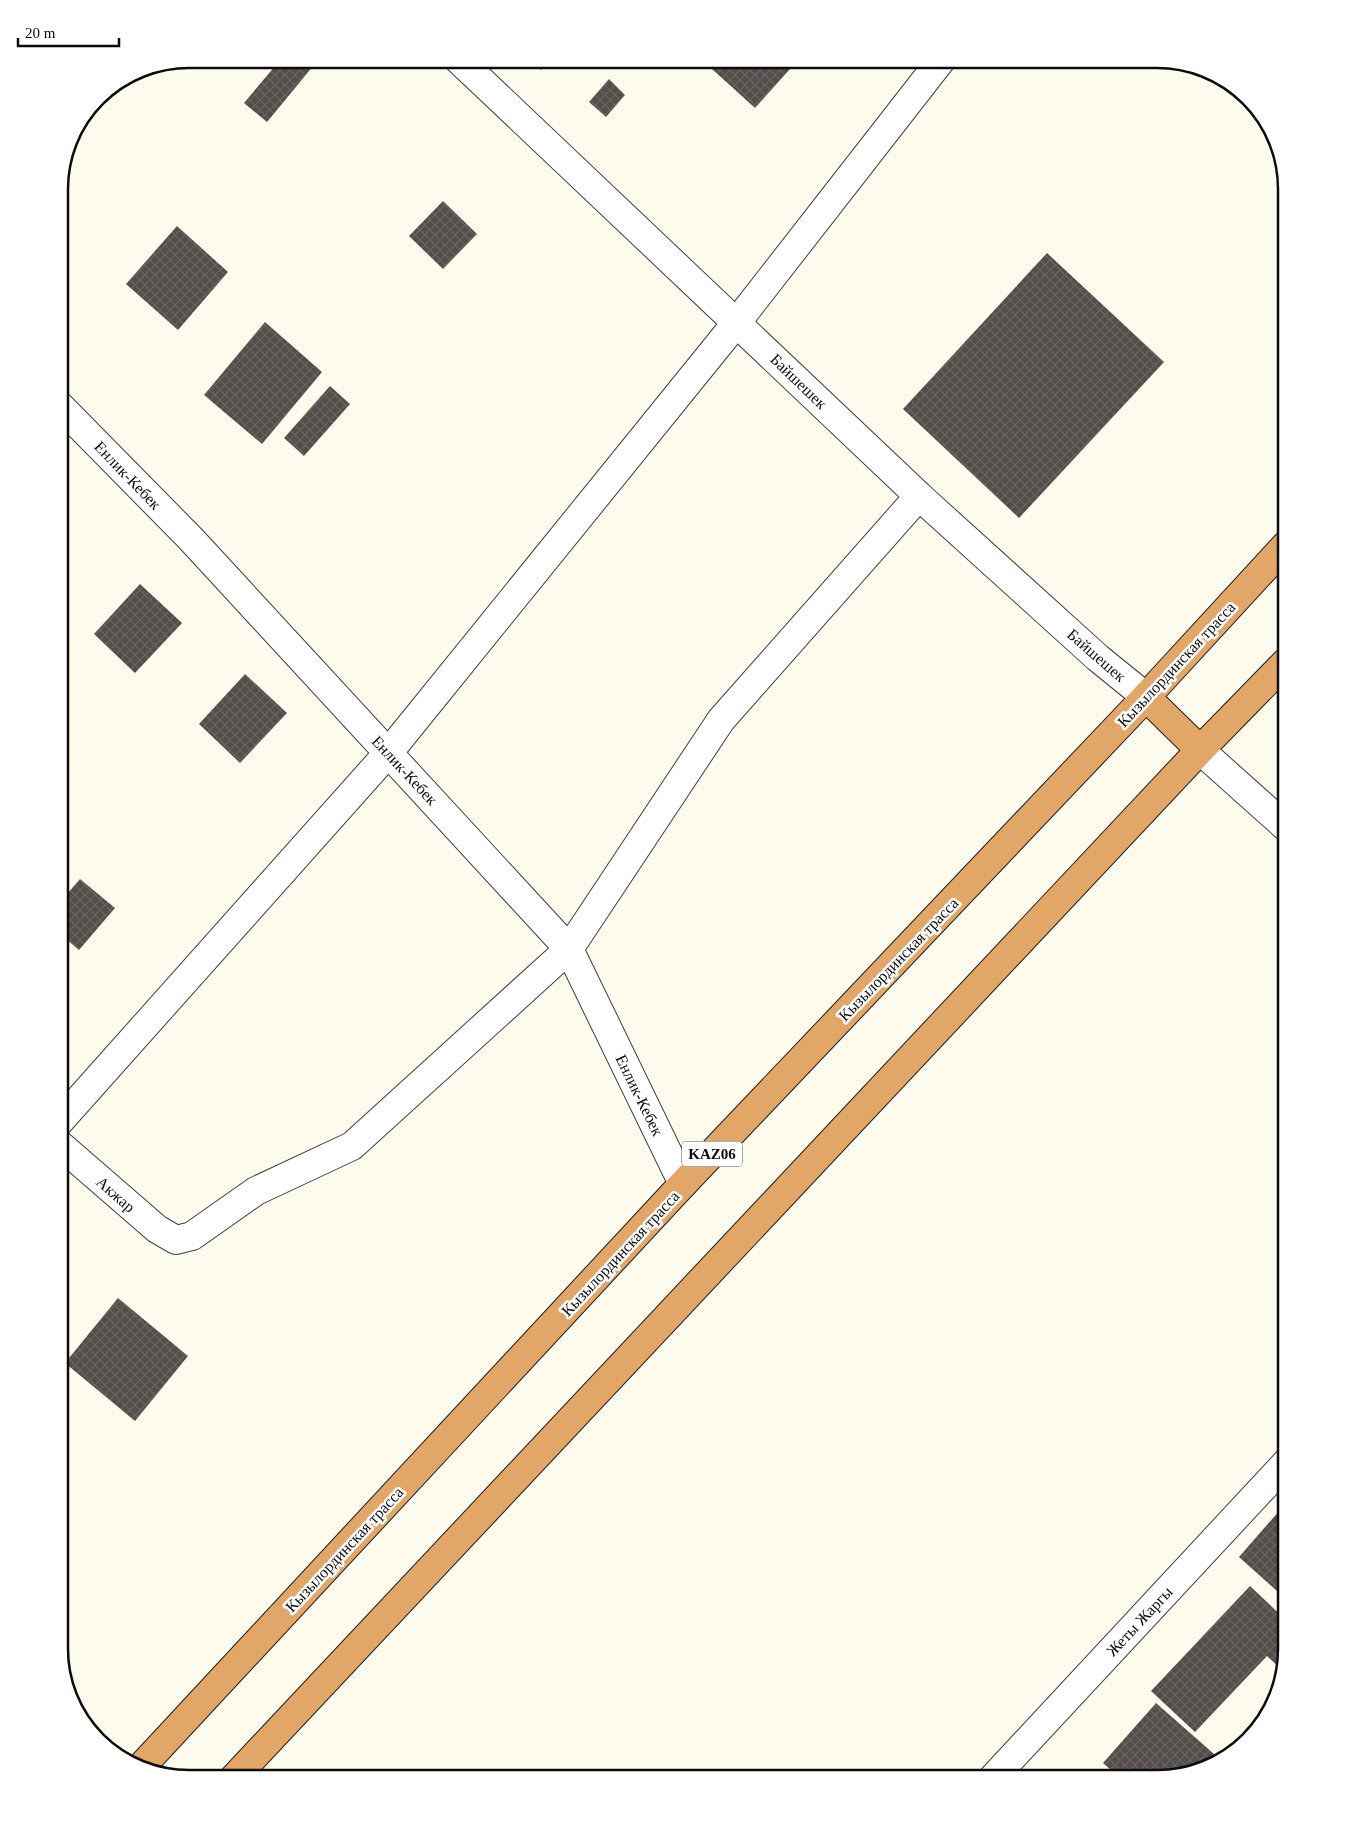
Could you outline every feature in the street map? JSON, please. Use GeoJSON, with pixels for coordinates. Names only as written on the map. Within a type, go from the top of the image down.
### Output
{"type":"FeatureCollection","features":[{"type":"Feature","properties":{"kind":"highway","name":"Кызылординская трасса"},"geometry":{"type":"LineString","coordinates":[[145,1762],[684,1184],[1146,697],[1278,554]]}},
{"type":"Feature","properties":{"kind":"highway"},"geometry":{"type":"LineString","coordinates":[[241,1770],[1200,750],[1278,670]]}},
{"type":"Feature","properties":{"kind":"highway"},"geometry":{"type":"LineString","coordinates":[[1146,697],[1200,750]]}},
{"type":"Feature","properties":{"kind":"street","name":"Байшешек"},"geometry":{"type":"LineString","coordinates":[[468,68],[919,496],[1098,658],[1146,697]]}},
{"type":"Feature","properties":{"kind":"street"},"geometry":{"type":"LineString","coordinates":[[68,1112],[389,752],[737,322],[935,68]]}},
{"type":"Feature","properties":{"kind":"street","name":"Енлик-Кебек"},"geometry":{"type":"LineString","coordinates":[[68,413],[191,539],[569,949],[684,1184]]}},
{"type":"Feature","properties":{"kind":"street"},"geometry":{"type":"LineString","coordinates":[[569,949],[721,720],[919,496]]}},
{"type":"Feature","properties":{"kind":"street"},"geometry":{"type":"LineString","coordinates":[[1200,750],[1278,820]]}},
{"type":"Feature","properties":{"kind":"street","name":"Акжар"},"geometry":{"type":"LineString","coordinates":[[68,1152],[157,1229],[176,1240],[192,1236],[256,1192],[352,1146],[569,949]]}},
{"type":"Feature","properties":{"kind":"street","name":"Жеты Жаргы"},"geometry":{"type":"LineString","coordinates":[[1000,1770],[1278,1472]]}},
{"type":"Feature","properties":{"kind":"building"},"geometry":{"type":"Polygon","coordinates":[[[273,68],[312,68],[267,122],[244,103],[273,68]]]}},
{"type":"Feature","properties":{"kind":"building"},"geometry":{"type":"Polygon","coordinates":[[[711,68],[791,68],[755,108],[711,68]]]}},
{"type":"Feature","properties":{"kind":"building"},"geometry":{"type":"Polygon","coordinates":[[[609,79],[625,95],[606,117],[589,102],[609,79]]]}},
{"type":"Feature","properties":{"kind":"building"},"geometry":{"type":"Polygon","coordinates":[[[443,201],[477,234],[443,269],[409,236],[443,201]]]}},
{"type":"Feature","properties":{"kind":"building"},"geometry":{"type":"Polygon","coordinates":[[[177,226],[228,272],[178,330],[126,284],[177,226]]]}},
{"type":"Feature","properties":{"kind":"building"},"geometry":{"type":"Polygon","coordinates":[[[1047,253],[1164,362],[1019,518],[903,409],[1047,253]]]}},
{"type":"Feature","properties":{"kind":"building"},"geometry":{"type":"Polygon","coordinates":[[[265,322],[322,372],[262,444],[204,395],[265,322]]]}},
{"type":"Feature","properties":{"kind":"building"},"geometry":{"type":"Polygon","coordinates":[[[330,386],[350,404],[304,456],[284,438],[330,386]]]}},
{"type":"Feature","properties":{"kind":"building"},"geometry":{"type":"Polygon","coordinates":[[[140,584],[182,623],[135,673],[94,634],[140,584]]]}},
{"type":"Feature","properties":{"kind":"building"},"geometry":{"type":"Polygon","coordinates":[[[245,674],[287,713],[240,763],[199,724],[245,674]]]}},
{"type":"Feature","properties":{"kind":"building"},"geometry":{"type":"Polygon","coordinates":[[[80,879],[115,908],[79,950],[68,941],[68,893],[80,879]]]}},
{"type":"Feature","properties":{"kind":"building"},"geometry":{"type":"Polygon","coordinates":[[[118,1298],[188,1356],[135,1421],[68,1365],[68,1359],[118,1298]]]}},
{"type":"Feature","properties":{"kind":"building"},"geometry":{"type":"Polygon","coordinates":[[[1278,1512],[1278,1592],[1239,1557],[1278,1512]]]}},
{"type":"Feature","properties":{"kind":"building"},"geometry":{"type":"Polygon","coordinates":[[[1250,1586],[1278,1612],[1276,1664],[1267,1656],[1195,1732],[1151,1691],[1250,1586]]]}},
{"type":"Feature","properties":{"kind":"building"},"geometry":{"type":"Polygon","coordinates":[[[1156,1703],[1215,1755],[1188,1766],[1172,1769],[1111,1770],[1103,1763],[1156,1703]]]}}]}
